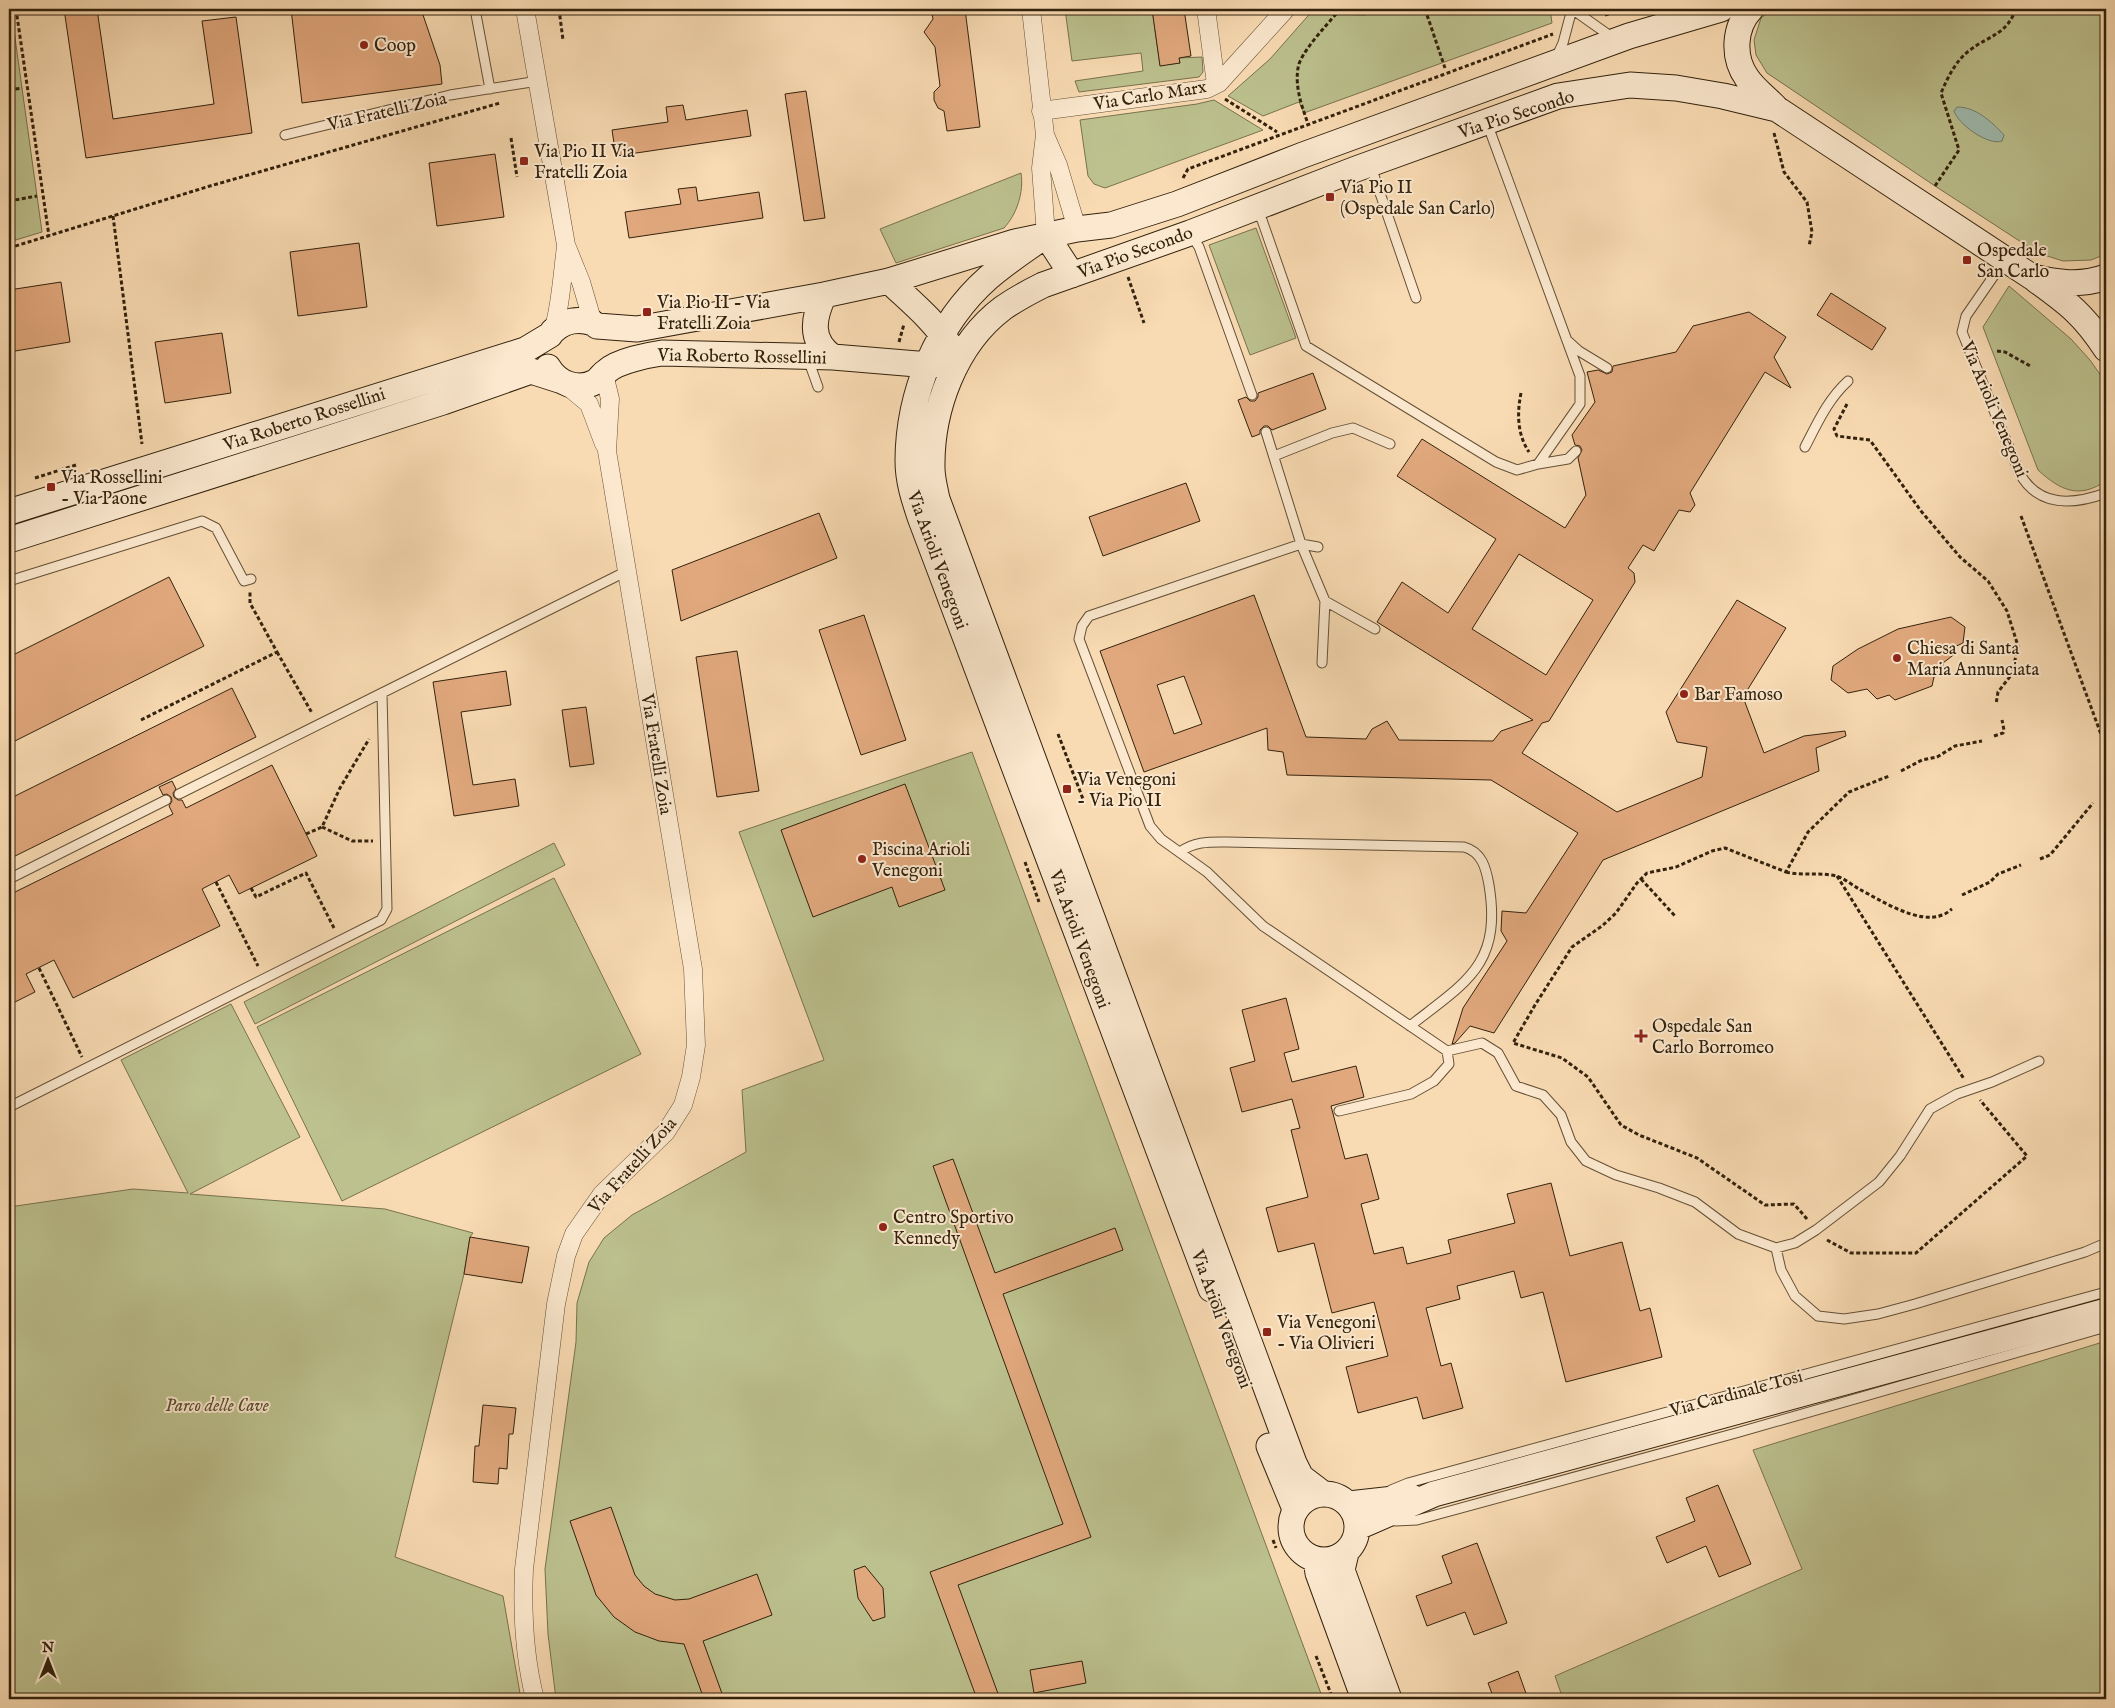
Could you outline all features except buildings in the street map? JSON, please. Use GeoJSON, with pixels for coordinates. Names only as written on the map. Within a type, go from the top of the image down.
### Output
{"type":"FeatureCollection","features":[{"type":"Feature","properties":{"kind":"main road","name":"Via Pio Secondo"},"geometry":{"type":"LineString","coordinates":[[888,281],[1015,242],[1077,229],[1111,225],[1177,204],[1288,160],[1617,41],[1720,9]]}},
{"type":"Feature","properties":{"kind":"main road"},"geometry":{"type":"LineString","coordinates":[[1751,9],[1740,24],[1736,40],[1738,58],[1746,78],[1775,117]]}},
{"type":"Feature","properties":{"kind":"main road","name":"Via Pio Secondo"},"geometry":{"type":"LineString","coordinates":[[960,362],[972,341],[986,323],[1002,308],[1043,285],[1190,233],[1370,164],[1558,96],[1630,85],[1676,88],[1714,94],[1775,117],[2032,277],[2056,283],[2095,281],[2106,277]]}},
{"type":"Feature","properties":{"kind":"main road"},"geometry":{"type":"LineString","coordinates":[[1378,127],[1458,112],[1473,112],[1487,122]]}},
{"type":"Feature","properties":{"kind":"main road"},"geometry":{"type":"LineString","coordinates":[[1254,208],[1260,189],[1288,160]]}},
{"type":"Feature","properties":{"kind":"main road"},"geometry":{"type":"LineString","coordinates":[[1177,204],[1190,233]]}},
{"type":"Feature","properties":{"kind":"main road"},"geometry":{"type":"LineString","coordinates":[[1072,275],[1077,229]]}},
{"type":"Feature","properties":{"kind":"main road","name":"Via Pio Secondo"},"geometry":{"type":"LineString","coordinates":[[928,365],[942,333],[951,320],[988,279],[1046,235]]}},
{"type":"Feature","properties":{"kind":"main road"},"geometry":{"type":"LineString","coordinates":[[1046,235],[1072,275]]}},
{"type":"Feature","properties":{"kind":"main road"},"geometry":{"type":"LineString","coordinates":[[2032,277],[2074,308],[2092,327],[2106,350]]}},
{"type":"Feature","properties":{"kind":"main road"},"geometry":{"type":"LineString","coordinates":[[888,281],[925,313],[942,333],[960,362]]}},
{"type":"Feature","properties":{"kind":"main road","name":"Via Roberto Rossellini"},"geometry":{"type":"LineString","coordinates":[[9,540],[420,396],[525,350],[552,333],[561,324],[572,320],[637,329],[824,295],[888,281]]}},
{"type":"Feature","properties":{"kind":"main road"},"geometry":{"type":"LineString","coordinates":[[824,295],[816,311],[814,326],[817,340],[825,352],[833,357]]}},
{"type":"Feature","properties":{"kind":"main road","name":"Via Fratelli Zoia"},"geometry":{"type":"LineString","coordinates":[[595,324],[608,337],[611,349],[611,359],[605,372]]}},
{"type":"Feature","properties":{"kind":"main road","name":"Via Fratelli Zoia"},"geometry":{"type":"LineString","coordinates":[[552,333],[545,348],[546,360],[551,371],[562,382]]}},
{"type":"Feature","properties":{"kind":"main road","name":"Via Roberto Rossellini"},"geometry":{"type":"LineString","coordinates":[[9,512],[420,396],[531,371],[574,386],[587,385],[605,372],[640,357],[662,353],[833,357],[928,365],[960,362]]}},
{"type":"Feature","properties":{"kind":"main road","name":"Via Arioli Venegoni"},"geometry":{"type":"LineString","coordinates":[[960,362],[948,383],[936,424],[932,470],[937,499],[1294,1463],[1301,1477],[1322,1494]]}},
{"type":"Feature","properties":{"kind":"main road","name":"Via Arioli Venegoni"},"geometry":{"type":"LineString","coordinates":[[928,365],[921,383],[909,435],[908,463],[910,480],[920,517],[1284,1485],[1295,1509]]}},
{"type":"Feature","properties":{"kind":"main road","name":"Via Cardinale Tosi"},"geometry":{"type":"LineString","coordinates":[[1363,1513],[1434,1494],[1468,1495],[1733,1423],[2106,1311]]}},
{"type":"Feature","properties":{"kind":"main road"},"geometry":{"type":"LineString","coordinates":[[1346,1553],[1326,1561],[1316,1560],[1302,1553],[1295,1545],[1290,1524],[1295,1509],[1310,1496],[1322,1494],[1336,1496],[1363,1513],[1356,1538],[1346,1553],[1342,1570],[1389,1699]]}},
{"type":"Feature","properties":{"kind":"main road"},"geometry":{"type":"LineString","coordinates":[[1316,1560],[1318,1574],[1364,1699]]}},
{"type":"Feature","properties":{"kind":"street","name":"Via Fratelli Zoia"},"geometry":{"type":"LineString","coordinates":[[525,9],[566,244],[595,324]]}},
{"type":"Feature","properties":{"kind":"street"},"geometry":{"type":"LineString","coordinates":[[1031,9],[1045,135],[1058,165],[1077,229]]}},
{"type":"Feature","properties":{"kind":"street"},"geometry":{"type":"LineString","coordinates":[[1206,9],[1216,84]]}},
{"type":"Feature","properties":{"kind":"street","name":"Via Carlo Marx"},"geometry":{"type":"LineString","coordinates":[[1041,111],[1207,89],[1216,84],[1286,9]]}},
{"type":"Feature","properties":{"kind":"street"},"geometry":{"type":"LineString","coordinates":[[1045,135],[1041,168],[1046,235]]}},
{"type":"Feature","properties":{"kind":"street","name":"Via Fratelli Zoia"},"geometry":{"type":"LineString","coordinates":[[552,333],[566,244]]}},
{"type":"Feature","properties":{"kind":"street","name":"Via Fratelli Zoia"},"geometry":{"type":"LineString","coordinates":[[605,372],[610,399],[607,451]]}},
{"type":"Feature","properties":{"kind":"street","name":"Via Fratelli Zoia"},"geometry":{"type":"LineString","coordinates":[[535,1699],[525,1648],[522,1607],[524,1569],[556,1304],[566,1256],[574,1234],[602,1194],[666,1132],[683,1105],[691,1077],[696,1045],[693,969],[607,451],[589,404],[562,382]]}},
{"type":"Feature","properties":{"kind":"lane"},"geometry":{"type":"LineString","coordinates":[[475,9],[490,89]]}},
{"type":"Feature","properties":{"kind":"lane"},"geometry":{"type":"LineString","coordinates":[[1554,64],[1572,9],[1617,41]]}},
{"type":"Feature","properties":{"kind":"lane","name":"Via Fratelli Zoia"},"geometry":{"type":"LineString","coordinates":[[284,135],[450,96],[538,81]]}},
{"type":"Feature","properties":{"kind":"lane"},"geometry":{"type":"LineString","coordinates":[[1487,122],[1580,376],[1580,404],[1538,464]]}},
{"type":"Feature","properties":{"kind":"lane"},"geometry":{"type":"LineString","coordinates":[[1370,164],[1416,298]]}},
{"type":"Feature","properties":{"kind":"lane"},"geometry":{"type":"LineString","coordinates":[[1254,208],[1262,220],[1306,346],[1496,462],[1517,470],[1568,459],[1576,451]]}},
{"type":"Feature","properties":{"kind":"lane"},"geometry":{"type":"LineString","coordinates":[[1190,233],[1199,247],[1252,394]]}},
{"type":"Feature","properties":{"kind":"lane","name":"Via Arioli Venegoni"},"geometry":{"type":"LineString","coordinates":[[2005,260],[1966,316],[1962,332],[2019,472],[2028,485],[2040,495],[2051,499],[2070,502],[2106,493]]}},
{"type":"Feature","properties":{"kind":"lane"},"geometry":{"type":"LineString","coordinates":[[1567,340],[1607,368]]}},
{"type":"Feature","properties":{"kind":"lane"},"geometry":{"type":"LineString","coordinates":[[808,357],[818,388]]}},
{"type":"Feature","properties":{"kind":"lane"},"geometry":{"type":"LineString","coordinates":[[1805,447],[1824,410],[1838,389],[1848,381]]}},
{"type":"Feature","properties":{"kind":"lane"},"geometry":{"type":"LineString","coordinates":[[1274,456],[1332,433],[1353,428],[1390,444]]}},
{"type":"Feature","properties":{"kind":"lane"},"geometry":{"type":"LineString","coordinates":[[1266,432],[1301,544],[1325,601],[1322,663]]}},
{"type":"Feature","properties":{"kind":"lane"},"geometry":{"type":"LineString","coordinates":[[9,581],[202,521],[216,528],[244,580],[251,579]]}},
{"type":"Feature","properties":{"kind":"lane"},"geometry":{"type":"LineString","coordinates":[[1318,548],[1301,544],[1089,616],[1082,626],[1080,639],[1150,826],[1161,840],[1206,872],[1263,926],[1447,1052],[1449,1064],[1434,1081],[1411,1094],[1339,1111]]}},
{"type":"Feature","properties":{"kind":"lane"},"geometry":{"type":"LineString","coordinates":[[179,794],[627,571]]}},
{"type":"Feature","properties":{"kind":"lane"},"geometry":{"type":"LineString","coordinates":[[1325,601],[1375,629]]}},
{"type":"Feature","properties":{"kind":"lane"},"geometry":{"type":"LineString","coordinates":[[9,1107],[381,920],[387,909],[382,693]]}},
{"type":"Feature","properties":{"kind":"lane"},"geometry":{"type":"LineString","coordinates":[[9,879],[166,800]]}},
{"type":"Feature","properties":{"kind":"lane"},"geometry":{"type":"LineString","coordinates":[[1180,852],[1188,846],[1200,842],[1464,847],[1473,850],[1480,856],[1487,873],[1492,903],[1490,941],[1480,966],[1458,988],[1410,1026]]}},
{"type":"Feature","properties":{"kind":"lane"},"geometry":{"type":"LineString","coordinates":[[1447,1052],[1482,1043],[1498,1053],[1516,1086],[1543,1096],[1561,1115],[1571,1142],[1586,1161],[1616,1176],[1659,1188],[1695,1202],[1738,1234],[1776,1248],[1795,1243],[1816,1230],[1879,1182],[1900,1156],[1930,1109],[1957,1094],[1992,1082],[2039,1061]]}},
{"type":"Feature","properties":{"kind":"lane"},"geometry":{"type":"LineString","coordinates":[[1776,1248],[1781,1270],[1795,1296],[1818,1316],[1844,1319],[1878,1314],[1915,1304],[2085,1252],[2106,1243]]}},
{"type":"Feature","properties":{"kind":"lane","name":"Via Cardinale Tosi"},"geometry":{"type":"LineString","coordinates":[[1363,1513],[1408,1483],[2106,1292]]}},
{"type":"Feature","properties":{"kind":"lane","name":"Via Cardinale Tosi"},"geometry":{"type":"LineString","coordinates":[[1733,1423],[2106,1327]]}},
{"type":"Feature","properties":{"kind":"lane","name":"Via Cardinale Tosi"},"geometry":{"type":"LineString","coordinates":[[1363,1513],[1417,1520],[1468,1495]]}},
{"type":"Feature","properties":{"kind":"path"},"geometry":{"type":"LineString","coordinates":[[16,9],[49,236]]}},
{"type":"Feature","properties":{"kind":"path"},"geometry":{"type":"LineString","coordinates":[[559,9],[564,40]]}},
{"type":"Feature","properties":{"kind":"path"},"geometry":{"type":"LineString","coordinates":[[1317,9],[1340,13],[1370,12],[1380,9]]}},
{"type":"Feature","properties":{"kind":"path"},"geometry":{"type":"LineString","coordinates":[[1424,9],[1446,68]]}},
{"type":"Feature","properties":{"kind":"path"},"geometry":{"type":"LineString","coordinates":[[1590,20],[1624,9]]}},
{"type":"Feature","properties":{"kind":"path"},"geometry":{"type":"LineString","coordinates":[[1935,186],[1958,150],[1941,93],[1957,63],[1968,51],[2005,29],[2016,9]]}},
{"type":"Feature","properties":{"kind":"path"},"geometry":{"type":"LineString","coordinates":[[1307,121],[1299,99],[1298,66],[1314,39],[1336,14],[1340,13]]}},
{"type":"Feature","properties":{"kind":"path"},"geometry":{"type":"LineString","coordinates":[[1177,204],[1176,192],[1188,169],[1567,29]]}},
{"type":"Feature","properties":{"kind":"path"},"geometry":{"type":"LineString","coordinates":[[1216,84],[1221,97],[1277,132]]}},
{"type":"Feature","properties":{"kind":"path"},"geometry":{"type":"LineString","coordinates":[[9,90],[22,88]]}},
{"type":"Feature","properties":{"kind":"path"},"geometry":{"type":"LineString","coordinates":[[9,248],[210,186],[507,101]]}},
{"type":"Feature","properties":{"kind":"path"},"geometry":{"type":"LineString","coordinates":[[1775,117],[1784,172],[1807,202],[1812,232],[1809,246]]}},
{"type":"Feature","properties":{"kind":"path"},"geometry":{"type":"LineString","coordinates":[[511,138],[517,177]]}},
{"type":"Feature","properties":{"kind":"path"},"geometry":{"type":"LineString","coordinates":[[9,201],[37,196]]}},
{"type":"Feature","properties":{"kind":"path"},"geometry":{"type":"LineString","coordinates":[[113,216],[142,444]]}},
{"type":"Feature","properties":{"kind":"path"},"geometry":{"type":"LineString","coordinates":[[1126,272],[1144,323]]}},
{"type":"Feature","properties":{"kind":"path"},"geometry":{"type":"LineString","coordinates":[[1997,351],[2005,352],[2032,367]]}},
{"type":"Feature","properties":{"kind":"path"},"geometry":{"type":"LineString","coordinates":[[1521,393],[1518,409],[1521,435],[1525,447],[1538,464]]}},
{"type":"Feature","properties":{"kind":"path"},"geometry":{"type":"LineString","coordinates":[[1848,402],[1834,429],[1837,436],[1870,440],[1921,511],[1960,557],[1988,581],[2007,611],[2018,646],[2012,674],[1998,692],[1996,704]]}},
{"type":"Feature","properties":{"kind":"path"},"geometry":{"type":"LineString","coordinates":[[35,478],[76,464]]}},
{"type":"Feature","properties":{"kind":"path"},"geometry":{"type":"LineString","coordinates":[[2021,516],[2106,748]]}},
{"type":"Feature","properties":{"kind":"path"},"geometry":{"type":"LineString","coordinates":[[251,579],[250,603],[318,724]]}},
{"type":"Feature","properties":{"kind":"path"},"geometry":{"type":"LineString","coordinates":[[142,720],[277,652]]}},
{"type":"Feature","properties":{"kind":"path"},"geometry":{"type":"LineString","coordinates":[[306,834],[322,827],[340,788],[382,718]]}},
{"type":"Feature","properties":{"kind":"path"},"geometry":{"type":"LineString","coordinates":[[1994,736],[2003,734],[2002,720]]}},
{"type":"Feature","properties":{"kind":"path"},"geometry":{"type":"LineString","coordinates":[[1058,734],[1083,799]]}},
{"type":"Feature","properties":{"kind":"path"},"geometry":{"type":"LineString","coordinates":[[1901,771],[1922,760],[1937,757],[1955,746],[1982,740]]}},
{"type":"Feature","properties":{"kind":"path"},"geometry":{"type":"LineString","coordinates":[[1786,872],[1808,832],[1849,792],[1889,776]]}},
{"type":"Feature","properties":{"kind":"path"},"geometry":{"type":"LineString","coordinates":[[2040,859],[2050,855],[2093,803]]}},
{"type":"Feature","properties":{"kind":"path"},"geometry":{"type":"LineString","coordinates":[[322,827],[352,841],[385,840]]}},
{"type":"Feature","properties":{"kind":"path"},"geometry":{"type":"LineString","coordinates":[[1514,1043],[1535,1004],[1572,947],[1602,926],[1616,913],[1641,879],[1647,874],[1676,867],[1712,851],[1726,848],[1786,872],[1796,874],[1815,873],[1837,876],[1871,896],[1913,915],[1926,917],[1942,916],[1952,909]]}},
{"type":"Feature","properties":{"kind":"path"},"geometry":{"type":"LineString","coordinates":[[1022,856],[1039,902]]}},
{"type":"Feature","properties":{"kind":"path"},"geometry":{"type":"LineString","coordinates":[[1962,895],[1990,882],[1998,874],[2021,864]]}},
{"type":"Feature","properties":{"kind":"path"},"geometry":{"type":"LineString","coordinates":[[251,888],[256,897],[306,873],[341,941]]}},
{"type":"Feature","properties":{"kind":"path"},"geometry":{"type":"LineString","coordinates":[[1507,1040],[1562,1058],[1588,1077],[1621,1125],[1639,1135],[1697,1158],[1765,1205],[1794,1204],[1821,1236],[1851,1253],[1916,1253],[2027,1156],[1971,1089],[1837,876]]}},
{"type":"Feature","properties":{"kind":"path"},"geometry":{"type":"LineString","coordinates":[[1641,879],[1676,917]]}},
{"type":"Feature","properties":{"kind":"path"},"geometry":{"type":"LineString","coordinates":[[216,882],[265,979]]}},
{"type":"Feature","properties":{"kind":"path"},"geometry":{"type":"LineString","coordinates":[[39,968],[88,1068]]}},
{"type":"Feature","properties":{"kind":"path"},"geometry":{"type":"LineString","coordinates":[[1273,1540],[1276,1548]]}},
{"type":"Feature","properties":{"kind":"path"},"geometry":{"type":"LineString","coordinates":[[1316,1656],[1332,1699]]}},
{"type":"Feature","properties":{"kind":"green space"},"geometry":{"type":"Polygon","coordinates":[[[9,9],[11,9],[42,232],[9,242],[9,9]]]}},
{"type":"Feature","properties":{"kind":"green space"},"geometry":{"type":"Polygon","coordinates":[[[1065,9],[1152,9],[1160,65],[1180,63],[1179,58],[1202,57],[1203,72],[1199,77],[1079,92],[1075,81],[1143,71],[1141,53],[1072,61],[1065,9]]]}},
{"type":"Feature","properties":{"kind":"green space"},"geometry":{"type":"Polygon","coordinates":[[[1314,9],[1336,14],[1364,15],[1389,9],[1550,9],[1552,23],[1304,113],[1299,102],[1263,116],[1228,96],[1270,59],[1314,9]]]}},
{"type":"Feature","properties":{"kind":"green space"},"geometry":{"type":"Polygon","coordinates":[[[1773,9],[2106,9],[2106,254],[2091,260],[2063,261],[2038,253],[1767,73],[1756,55],[1754,40],[1761,18],[1773,9]]]}},
{"type":"Feature","properties":{"kind":"green space"},"geometry":{"type":"Polygon","coordinates":[[[1214,100],[1263,130],[1105,188],[1094,184],[1088,176],[1080,120],[1214,100]]]}},
{"type":"Feature","properties":{"kind":"green space"},"geometry":{"type":"Polygon","coordinates":[[[1021,173],[1019,202],[1013,216],[1004,228],[896,263],[880,229],[1021,173]]]}},
{"type":"Feature","properties":{"kind":"green space"},"geometry":{"type":"Polygon","coordinates":[[[1256,228],[1296,338],[1250,355],[1209,245],[1256,228]]]}},
{"type":"Feature","properties":{"kind":"green space"},"geometry":{"type":"Polygon","coordinates":[[[2009,286],[2071,339],[2090,360],[2106,383],[2106,481],[2096,487],[2079,491],[2070,490],[2055,483],[2038,470],[1983,327],[2009,286]]]}},
{"type":"Feature","properties":{"kind":"green space","name":"Centro Sportivo Kennedy"},"geometry":{"type":"Polygon","coordinates":[[[972,752],[1323,1699],[556,1699],[548,1634],[545,1569],[576,1342],[577,1303],[589,1262],[604,1238],[632,1215],[746,1152],[742,1090],[824,1060],[739,832],[972,752]]]}},
{"type":"Feature","properties":{"kind":"green space"},"geometry":{"type":"Polygon","coordinates":[[[554,843],[565,865],[255,1024],[244,1002],[554,843]]]}},
{"type":"Feature","properties":{"kind":"green space"},"geometry":{"type":"Polygon","coordinates":[[[554,878],[641,1054],[342,1201],[257,1027],[554,878]]]}},
{"type":"Feature","properties":{"kind":"green space","name":"Parco delle Cave"},"geometry":{"type":"Polygon","coordinates":[[[231,1004],[300,1137],[190,1194],[385,1209],[473,1233],[470,1237],[464,1274],[395,1557],[503,1596],[521,1699],[9,1699],[9,1207],[133,1189],[188,1193],[121,1060],[231,1004]]]}},
{"type":"Feature","properties":{"kind":"green space"},"geometry":{"type":"Polygon","coordinates":[[[2106,1341],[2106,1699],[1563,1699],[1555,1676],[1802,1569],[1753,1450],[2106,1341]]]}},
{"type":"Feature","properties":{"kind":"shaded area"},"geometry":{"type":"Polygon","coordinates":[[[1957,107],[1971,109],[1988,120],[2004,135],[2002,141],[1989,140],[1967,128],[1954,111],[1957,107]]]}},
{"type":"Feature","properties":{"kind":"place","name":"Coop"},"geometry":{"type":"Point","coordinates":[364,45]}},
{"type":"Feature","properties":{"kind":"place","name":"Via Pio II Via Fratelli Zoia"},"geometry":{"type":"Point","coordinates":[524,161]}},
{"type":"Feature","properties":{"kind":"place","name":"Via Pio II (Ospedale San Carlo)"},"geometry":{"type":"Point","coordinates":[1330,197]}},
{"type":"Feature","properties":{"kind":"place","name":"Ospedale San Carlo"},"geometry":{"type":"Point","coordinates":[1967,260]}},
{"type":"Feature","properties":{"kind":"place","name":"Via Pio II - Via Fratelli Zoia"},"geometry":{"type":"Point","coordinates":[647,312]}},
{"type":"Feature","properties":{"kind":"place","name":"Via Rossellini - Via Paone"},"geometry":{"type":"Point","coordinates":[51,487]}},
{"type":"Feature","properties":{"kind":"place","name":"Chiesa di Santa Maria Annunciata"},"geometry":{"type":"Point","coordinates":[1897,658]}},
{"type":"Feature","properties":{"kind":"place","name":"Bar Famoso"},"geometry":{"type":"Point","coordinates":[1684,694]}},
{"type":"Feature","properties":{"kind":"place","name":"Via Venegoni - Via Pio II"},"geometry":{"type":"Point","coordinates":[1067,789]}},
{"type":"Feature","properties":{"kind":"place","name":"Piscina Arioli Venegoni"},"geometry":{"type":"Point","coordinates":[862,859]}},
{"type":"Feature","properties":{"kind":"place","name":"Ospedale San Carlo Borromeo"},"geometry":{"type":"Point","coordinates":[1641,1036]}},
{"type":"Feature","properties":{"kind":"place","name":"Centro Sportivo Kennedy"},"geometry":{"type":"Point","coordinates":[883,1227]}},
{"type":"Feature","properties":{"kind":"place","name":"Via Venegoni - Via Olivieri"},"geometry":{"type":"Point","coordinates":[1267,1332]}}]}
